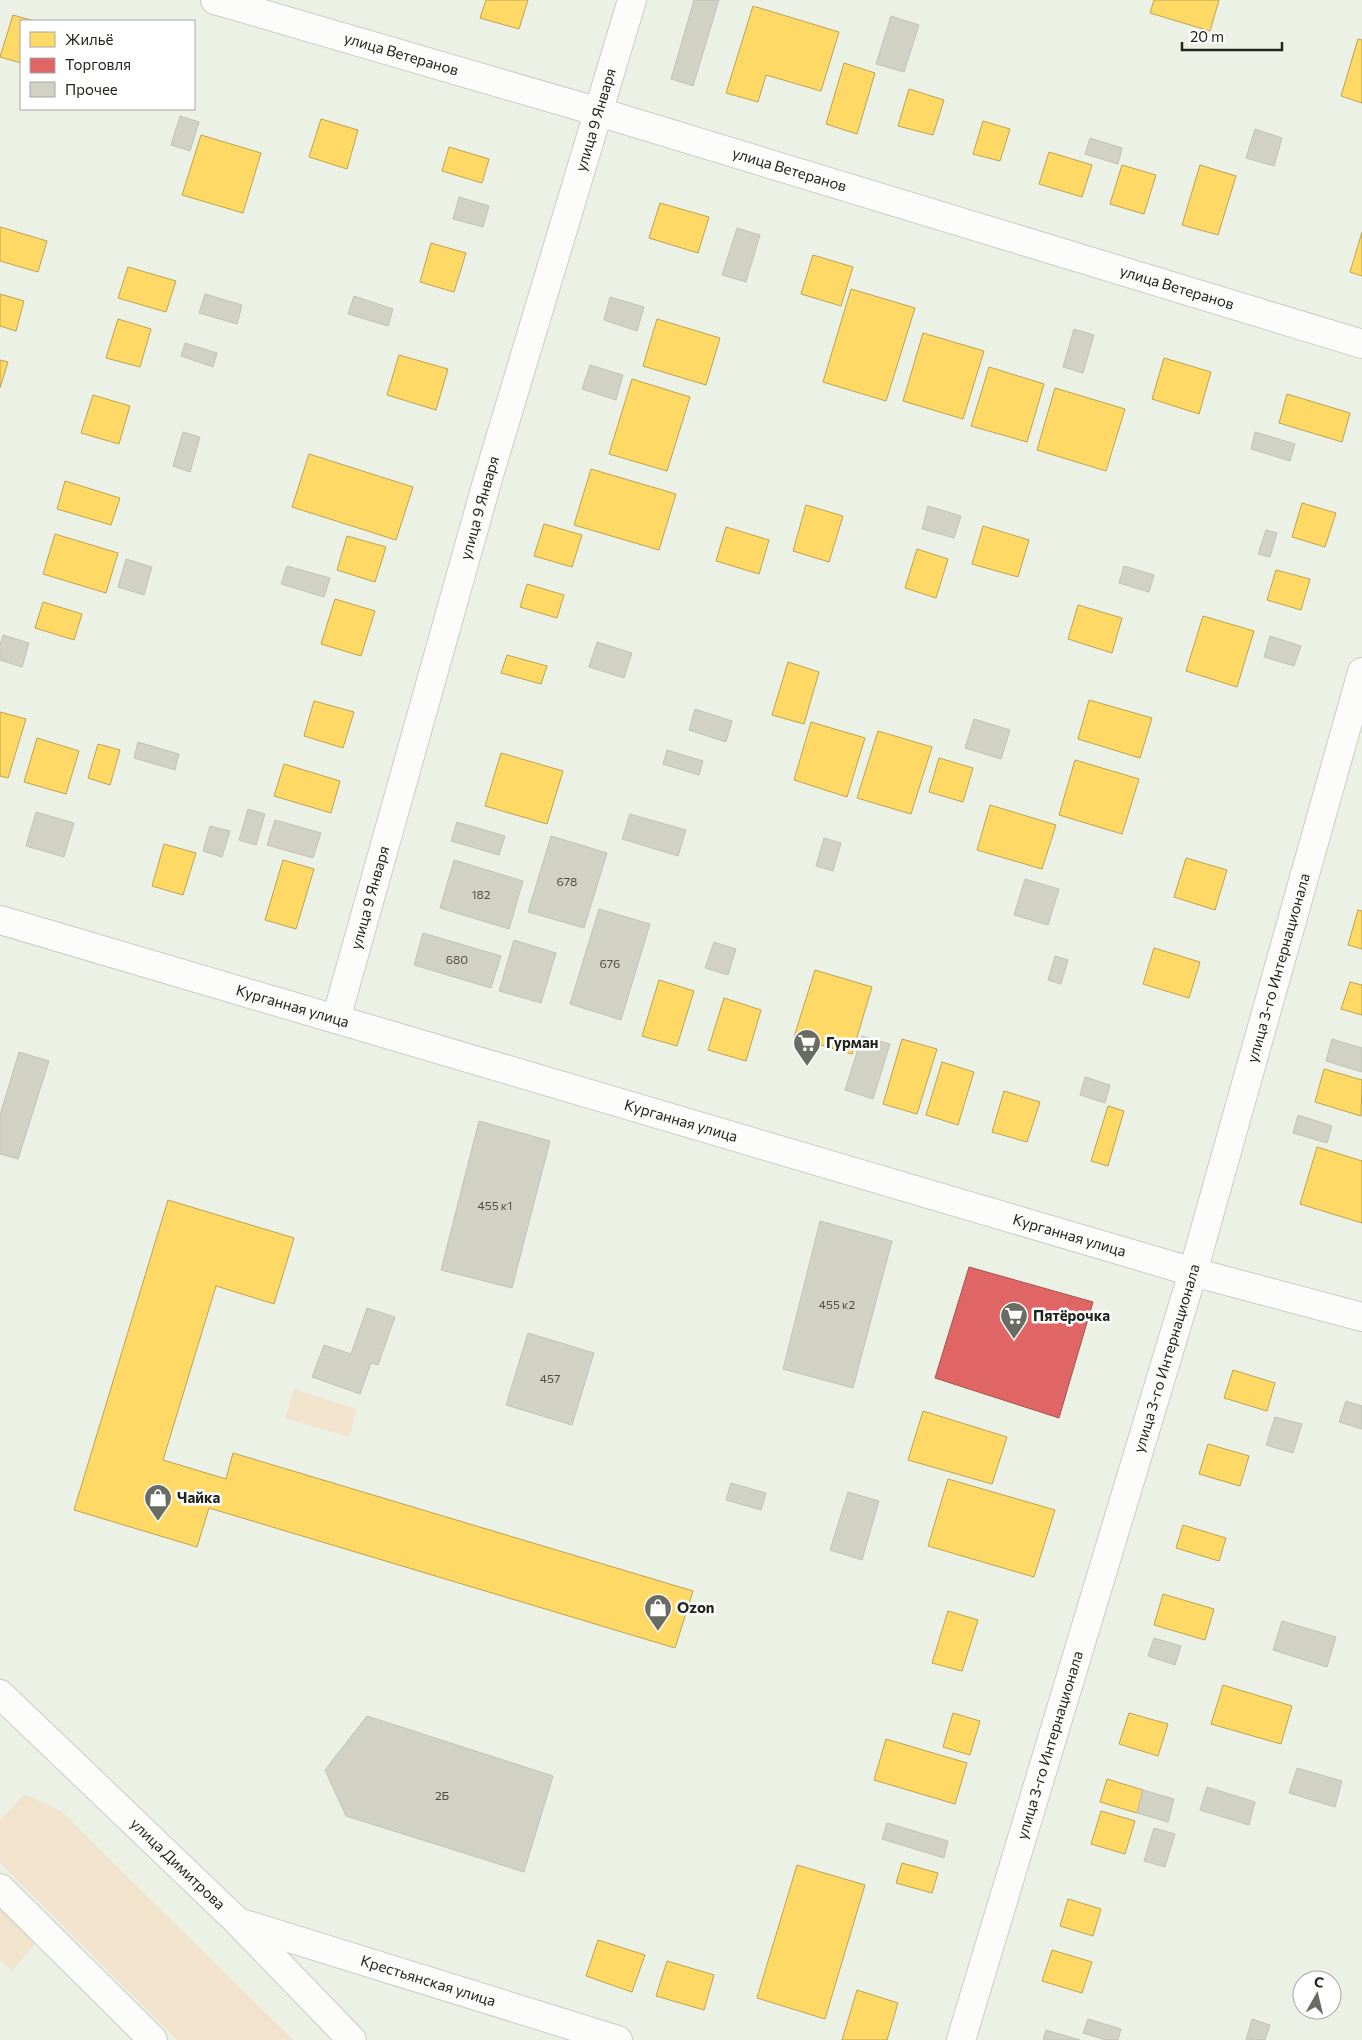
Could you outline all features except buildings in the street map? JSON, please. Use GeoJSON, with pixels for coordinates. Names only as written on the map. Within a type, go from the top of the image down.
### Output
{"type":"FeatureCollection","features":[{"type":"Feature","properties":{"kind":"street","name":"улица Ветеранов"},"geometry":{"type":"LineString","coordinates":[[215,0],[598,112],[1362,344]]}},
{"type":"Feature","properties":{"kind":"street","name":"улица 9 Января"},"geometry":{"type":"LineString","coordinates":[[336,1018],[488,475],[632,0]]}},
{"type":"Feature","properties":{"kind":"street","name":"улица 3-го Интернационала"},"geometry":{"type":"LineString","coordinates":[[962,2040],[1193,1272],[1362,672]]}},
{"type":"Feature","properties":{"kind":"street","name":"Курганная улица"},"geometry":{"type":"LineString","coordinates":[[0,920],[1193,1272],[1362,1317]]}},
{"type":"Feature","properties":{"kind":"street","name":"улица Димитрова"},"geometry":{"type":"LineString","coordinates":[[0,1694],[238,1922],[352,2040]]}},
{"type":"Feature","properties":{"kind":"street"},"geometry":{"type":"LineString","coordinates":[[0,1888],[153,2040]]}},
{"type":"Feature","properties":{"kind":"street","name":"Крестьянская улица"},"geometry":{"type":"LineString","coordinates":[[238,1922],[618,2040]]}},
{"type":"Feature","properties":{"kind":"shaded area"},"geometry":{"type":"Polygon","coordinates":[[[294,1389],[357,1409],[349,1437],[285,1418],[294,1389]]]}},
{"type":"Feature","properties":{"kind":"shaded area"},"geometry":{"type":"Polygon","coordinates":[[[25,1794],[61,1811],[293,2040],[177,2040],[0,1863],[0,1820],[25,1794]]]}},
{"type":"Feature","properties":{"kind":"shaded area"},"geometry":{"type":"Polygon","coordinates":[[[0,1908],[35,1944],[12,1971],[0,1960],[0,1908]]]}},
{"type":"Feature","properties":{"kind":"place","name":"Гурман"},"geometry":{"type":"Point","coordinates":[807,1067]}},
{"type":"Feature","properties":{"kind":"place","name":"Пятёрочка"},"geometry":{"type":"Point","coordinates":[1014,1340]}},
{"type":"Feature","properties":{"kind":"place","name":"Чайка"},"geometry":{"type":"Point","coordinates":[158,1522]}},
{"type":"Feature","properties":{"kind":"place","name":"Ozon"},"geometry":{"type":"Point","coordinates":[658,1632]}}]}
